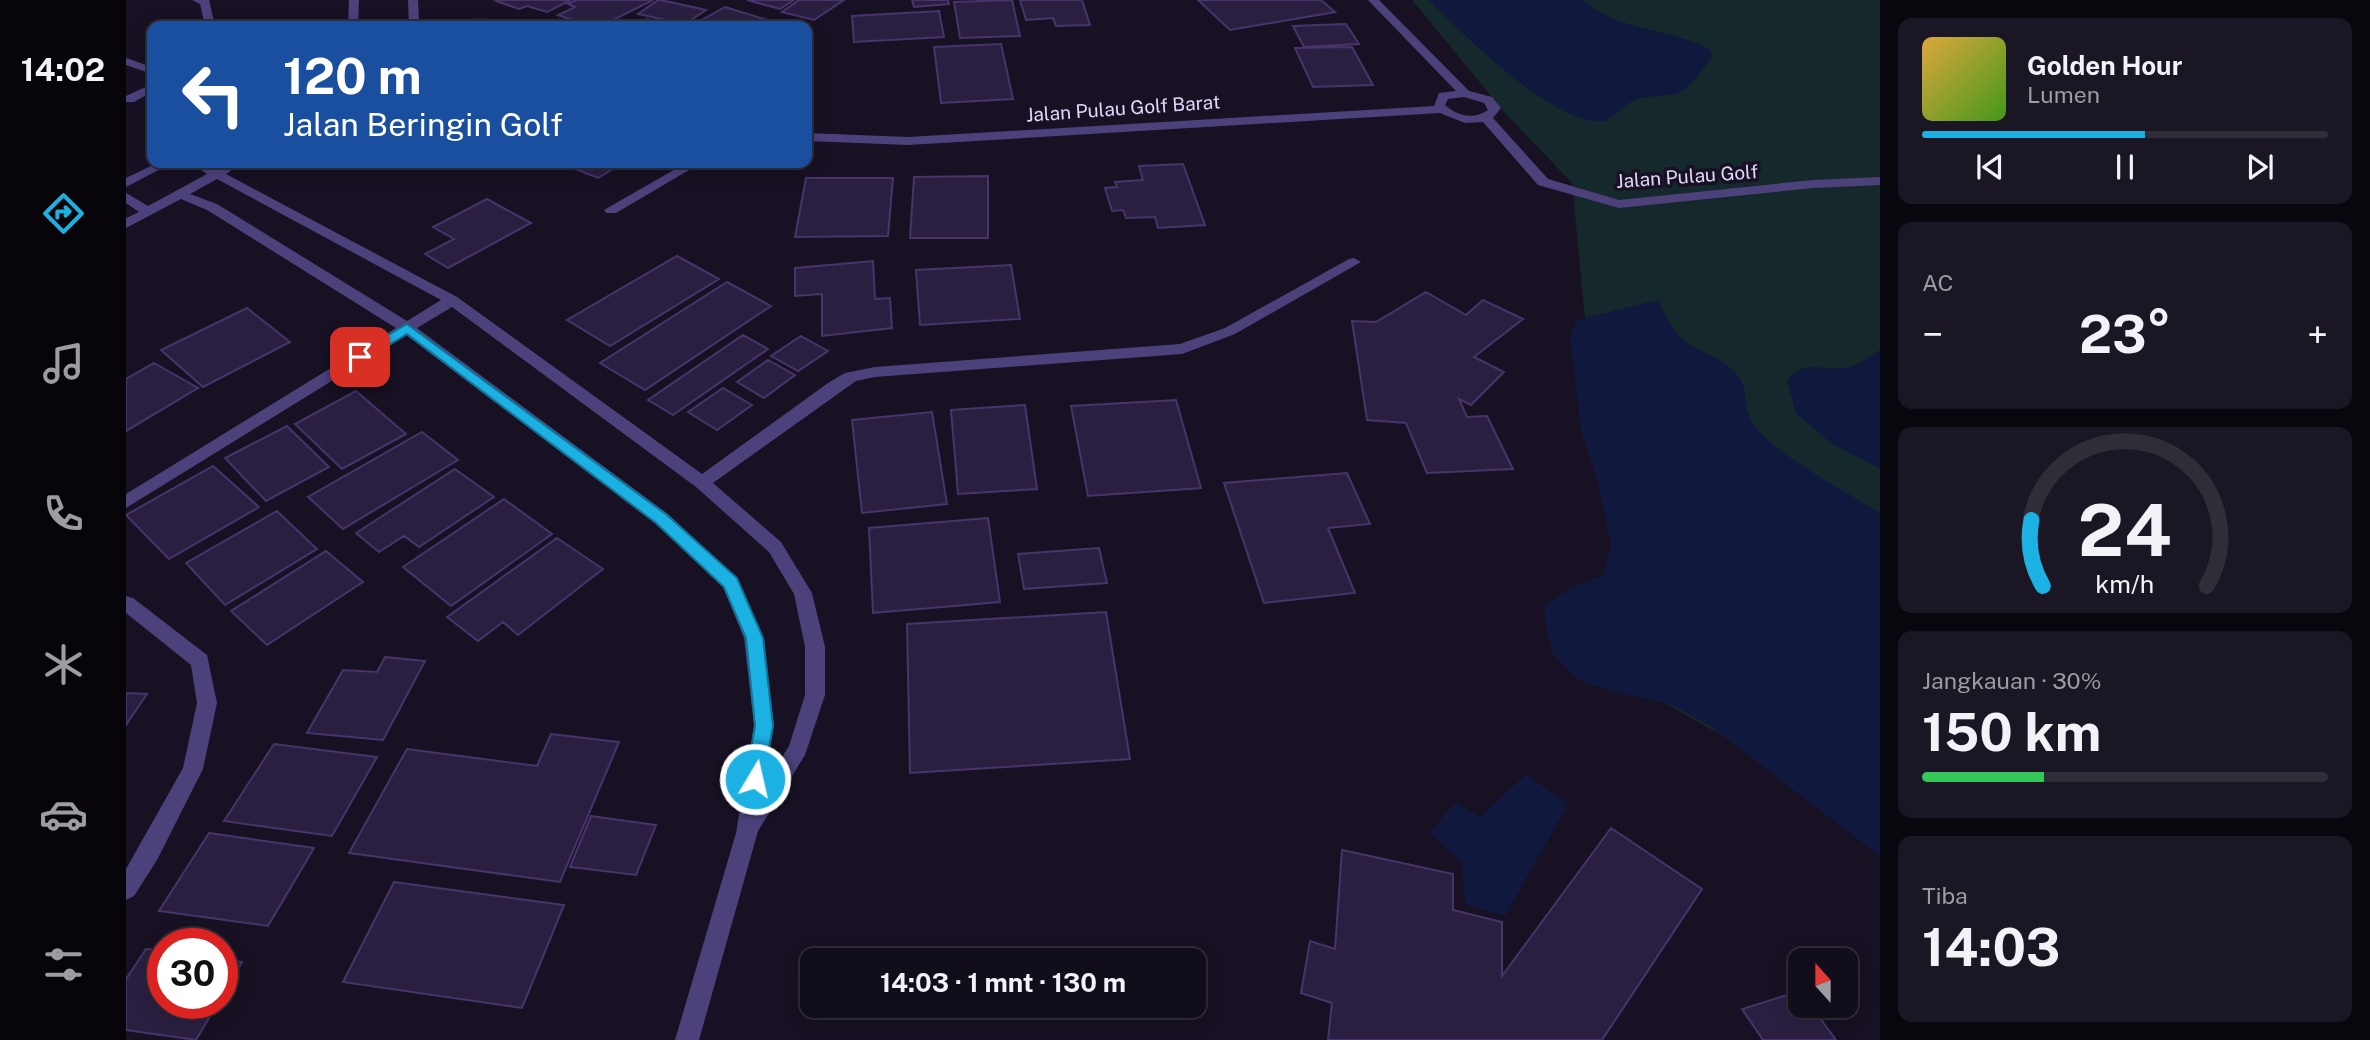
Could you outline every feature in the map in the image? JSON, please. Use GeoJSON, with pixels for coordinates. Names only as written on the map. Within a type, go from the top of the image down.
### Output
{"type":"FeatureCollection","features":[{"type":"Feature","properties":{"kind":"street"},"geometry":{"type":"LineString","coordinates":[[197,0],[205,2],[208,21]]}},
{"type":"Feature","properties":{"kind":"street"},"geometry":{"type":"LineString","coordinates":[[353,21],[354,0]]}},
{"type":"Feature","properties":{"kind":"street"},"geometry":{"type":"LineString","coordinates":[[413,0],[414,21]]}},
{"type":"Feature","properties":{"kind":"street"},"geometry":{"type":"LineString","coordinates":[[1373,0],[1465,93]]}},
{"type":"Feature","properties":{"kind":"street"},"geometry":{"type":"LineString","coordinates":[[126,61],[147,69]]}},
{"type":"Feature","properties":{"kind":"street"},"geometry":{"type":"LineString","coordinates":[[130,99],[147,90]]}},
{"type":"Feature","properties":{"kind":"street"},"geometry":{"type":"LineString","coordinates":[[1465,93],[1482,97],[1493,104],[1494,112],[1486,118],[1467,119],[1442,109],[1439,105],[1443,96],[1465,93]]}},
{"type":"Feature","properties":{"kind":"street","name":"Jalan Pulau Golf Barat"},"geometry":{"type":"LineString","coordinates":[[812,137],[908,141],[1442,109]]}},
{"type":"Feature","properties":{"kind":"street","name":"Jalan Pulau Golf"},"geometry":{"type":"LineString","coordinates":[[1486,118],[1543,183],[1619,204],[1813,184],[1880,181]]}},
{"type":"Feature","properties":{"kind":"street"},"geometry":{"type":"LineString","coordinates":[[126,166],[142,175]]}},
{"type":"Feature","properties":{"kind":"street"},"geometry":{"type":"LineString","coordinates":[[126,184],[156,168]]}},
{"type":"Feature","properties":{"kind":"street"},"geometry":{"type":"LineString","coordinates":[[208,168],[452,300],[702,483],[775,547],[803,593],[816,648],[814,695],[799,749],[747,833]]}},
{"type":"Feature","properties":{"kind":"street"},"geometry":{"type":"LineString","coordinates":[[126,224],[227,168]]}},
{"type":"Feature","properties":{"kind":"street"},"geometry":{"type":"LineString","coordinates":[[611,210],[686,168]]}},
{"type":"Feature","properties":{"kind":"street"},"geometry":{"type":"LineString","coordinates":[[180,194],[212,207],[407,328],[662,519],[731,583],[754,638],[764,726],[747,833],[687,1040]]}},
{"type":"Feature","properties":{"kind":"street"},"geometry":{"type":"LineString","coordinates":[[126,197],[148,212]]}},
{"type":"Feature","properties":{"kind":"street"},"geometry":{"type":"LineString","coordinates":[[702,483],[851,377],[875,372],[1182,349],[1230,331],[1354,262]]}},
{"type":"Feature","properties":{"kind":"street"},"geometry":{"type":"LineString","coordinates":[[126,502],[452,300]]}},
{"type":"Feature","properties":{"kind":"street"},"geometry":{"type":"LineString","coordinates":[[126,603],[200,661],[207,703],[193,769],[149,853],[126,889]]}},
{"type":"Feature","properties":{"kind":"green space"},"geometry":{"type":"Polygon","coordinates":[[[1412,0],[1880,0],[1880,836],[1835,799],[1590,661],[1616,536],[1584,309],[1572,183],[1506,114],[1412,0]]]}},
{"type":"Feature","properties":{"kind":"water"},"geometry":{"type":"Polygon","coordinates":[[[1428,0],[1583,0],[1613,18],[1679,37],[1711,50],[1712,57],[1681,92],[1638,99],[1607,120],[1588,120],[1565,112],[1512,76],[1428,0]]]}},
{"type":"Feature","properties":{"kind":"water"},"geometry":{"type":"Polygon","coordinates":[[[1658,300],[1672,326],[1686,342],[1734,371],[1743,384],[1748,414],[1759,432],[1790,457],[1880,513],[1880,856],[1710,726],[1670,704],[1614,692],[1577,680],[1553,654],[1545,622],[1545,606],[1571,587],[1604,575],[1611,544],[1597,479],[1581,430],[1570,337],[1577,320],[1658,300]]]}},
{"type":"Feature","properties":{"kind":"water"},"geometry":{"type":"Polygon","coordinates":[[[1880,350],[1880,469],[1832,444],[1796,413],[1787,381],[1793,374],[1807,368],[1854,366],[1880,350]]]}},
{"type":"Feature","properties":{"kind":"water"},"geometry":{"type":"Polygon","coordinates":[[[1526,774],[1568,804],[1505,916],[1465,904],[1462,863],[1430,833],[1455,802],[1480,817],[1526,774]]]}},
{"type":"Feature","properties":{"kind":"building"},"geometry":{"type":"Polygon","coordinates":[[[571,0],[547,12],[527,6],[519,9],[496,1],[571,0]]]}},
{"type":"Feature","properties":{"kind":"building"},"geometry":{"type":"Polygon","coordinates":[[[576,0],[653,0],[611,21],[575,21],[558,15],[575,7],[568,4],[576,0]]]}},
{"type":"Feature","properties":{"kind":"building"},"geometry":{"type":"Polygon","coordinates":[[[658,0],[706,10],[690,21],[671,21],[638,14],[658,0]]]}},
{"type":"Feature","properties":{"kind":"building"},"geometry":{"type":"Polygon","coordinates":[[[747,0],[794,0],[780,9],[747,0]]]}},
{"type":"Feature","properties":{"kind":"building"},"geometry":{"type":"Polygon","coordinates":[[[799,0],[844,0],[814,20],[782,12],[799,0]]]}},
{"type":"Feature","properties":{"kind":"building"},"geometry":{"type":"Polygon","coordinates":[[[912,0],[948,0],[949,4],[914,7],[912,0]]]}},
{"type":"Feature","properties":{"kind":"building"},"geometry":{"type":"Polygon","coordinates":[[[1012,0],[1020,36],[960,38],[954,2],[1012,0]]]}},
{"type":"Feature","properties":{"kind":"building"},"geometry":{"type":"Polygon","coordinates":[[[1020,0],[1082,0],[1090,25],[1056,26],[1053,18],[1026,20],[1020,0]]]}},
{"type":"Feature","properties":{"kind":"building"},"geometry":{"type":"Polygon","coordinates":[[[1198,0],[1321,0],[1335,12],[1230,30],[1198,0]]]}},
{"type":"Feature","properties":{"kind":"building"},"geometry":{"type":"Polygon","coordinates":[[[725,7],[771,21],[700,21],[725,7]]]}},
{"type":"Feature","properties":{"kind":"building"},"geometry":{"type":"Polygon","coordinates":[[[939,11],[944,37],[854,42],[852,16],[939,11]]]}},
{"type":"Feature","properties":{"kind":"building"},"geometry":{"type":"Polygon","coordinates":[[[1346,24],[1359,44],[1304,47],[1293,26],[1346,24]]]}},
{"type":"Feature","properties":{"kind":"building"},"geometry":{"type":"Polygon","coordinates":[[[1001,44],[1013,99],[941,103],[934,47],[1001,44]]]}},
{"type":"Feature","properties":{"kind":"building"},"geometry":{"type":"Polygon","coordinates":[[[1352,47],[1373,85],[1313,87],[1295,48],[1352,47]]]}},
{"type":"Feature","properties":{"kind":"building"},"geometry":{"type":"Polygon","coordinates":[[[1183,164],[1205,225],[1158,228],[1155,217],[1126,218],[1123,210],[1112,211],[1105,188],[1117,187],[1115,182],[1143,180],[1139,166],[1183,164]]]}},
{"type":"Feature","properties":{"kind":"building"},"geometry":{"type":"Polygon","coordinates":[[[573,168],[615,168],[598,178],[573,168]]]}},
{"type":"Feature","properties":{"kind":"building"},"geometry":{"type":"Polygon","coordinates":[[[988,176],[988,238],[910,238],[914,177],[988,176]]]}},
{"type":"Feature","properties":{"kind":"building"},"geometry":{"type":"Polygon","coordinates":[[[806,178],[893,178],[888,236],[795,237],[806,178]]]}},
{"type":"Feature","properties":{"kind":"building"},"geometry":{"type":"Polygon","coordinates":[[[487,199],[531,223],[448,268],[425,254],[454,239],[433,227],[487,199]]]}},
{"type":"Feature","properties":{"kind":"building"},"geometry":{"type":"Polygon","coordinates":[[[677,256],[719,279],[610,346],[567,320],[677,256]]]}},
{"type":"Feature","properties":{"kind":"building"},"geometry":{"type":"Polygon","coordinates":[[[873,261],[875,299],[890,298],[892,328],[822,336],[822,294],[795,296],[795,268],[873,261]]]}},
{"type":"Feature","properties":{"kind":"building"},"geometry":{"type":"Polygon","coordinates":[[[1011,265],[1020,319],[920,325],[916,270],[1011,265]]]}},
{"type":"Feature","properties":{"kind":"building"},"geometry":{"type":"Polygon","coordinates":[[[727,282],[771,306],[645,390],[600,363],[727,282]]]}},
{"type":"Feature","properties":{"kind":"building"},"geometry":{"type":"Polygon","coordinates":[[[1426,292],[1466,315],[1483,300],[1523,319],[1474,357],[1504,372],[1471,405],[1459,399],[1467,417],[1487,416],[1513,469],[1427,473],[1406,423],[1367,420],[1352,321],[1376,322],[1426,292]]]}},
{"type":"Feature","properties":{"kind":"building"},"geometry":{"type":"Polygon","coordinates":[[[247,308],[290,342],[203,387],[161,350],[247,308]]]}},
{"type":"Feature","properties":{"kind":"building"},"geometry":{"type":"Polygon","coordinates":[[[743,335],[768,349],[673,415],[648,400],[743,335]]]}},
{"type":"Feature","properties":{"kind":"building"},"geometry":{"type":"Polygon","coordinates":[[[801,336],[828,351],[798,371],[771,356],[801,336]]]}},
{"type":"Feature","properties":{"kind":"building"},"geometry":{"type":"Polygon","coordinates":[[[768,360],[795,375],[764,398],[737,382],[768,360]]]}},
{"type":"Feature","properties":{"kind":"building"},"geometry":{"type":"Polygon","coordinates":[[[154,363],[198,388],[126,431],[126,379],[154,363]]]}},
{"type":"Feature","properties":{"kind":"building"},"geometry":{"type":"Polygon","coordinates":[[[723,388],[752,405],[717,430],[688,412],[723,388]]]}},
{"type":"Feature","properties":{"kind":"building"},"geometry":{"type":"Polygon","coordinates":[[[356,391],[406,434],[342,469],[295,424],[356,391]]]}},
{"type":"Feature","properties":{"kind":"building"},"geometry":{"type":"Polygon","coordinates":[[[1176,400],[1201,488],[1088,496],[1071,406],[1176,400]]]}},
{"type":"Feature","properties":{"kind":"building"},"geometry":{"type":"Polygon","coordinates":[[[1025,405],[1037,489],[958,494],[951,410],[1025,405]]]}},
{"type":"Feature","properties":{"kind":"building"},"geometry":{"type":"Polygon","coordinates":[[[932,412],[947,504],[862,513],[852,420],[932,412]]]}},
{"type":"Feature","properties":{"kind":"building"},"geometry":{"type":"Polygon","coordinates":[[[287,426],[329,467],[266,501],[225,458],[287,426]]]}},
{"type":"Feature","properties":{"kind":"building"},"geometry":{"type":"Polygon","coordinates":[[[422,432],[458,460],[343,529],[308,497],[422,432]]]}},
{"type":"Feature","properties":{"kind":"building"},"geometry":{"type":"Polygon","coordinates":[[[213,466],[259,507],[169,559],[126,515],[213,466]]]}},
{"type":"Feature","properties":{"kind":"building"},"geometry":{"type":"Polygon","coordinates":[[[455,469],[494,497],[419,547],[404,536],[379,552],[356,533],[455,469]]]}},
{"type":"Feature","properties":{"kind":"building"},"geometry":{"type":"Polygon","coordinates":[[[1347,473],[1370,524],[1328,528],[1355,593],[1264,603],[1224,483],[1347,473]]]}},
{"type":"Feature","properties":{"kind":"building"},"geometry":{"type":"Polygon","coordinates":[[[504,499],[552,534],[451,606],[403,567],[504,499]]]}},
{"type":"Feature","properties":{"kind":"building"},"geometry":{"type":"Polygon","coordinates":[[[277,511],[317,549],[225,605],[186,563],[277,511]]]}},
{"type":"Feature","properties":{"kind":"building"},"geometry":{"type":"Polygon","coordinates":[[[988,518],[1000,602],[873,613],[869,528],[988,518]]]}},
{"type":"Feature","properties":{"kind":"building"},"geometry":{"type":"Polygon","coordinates":[[[557,538],[603,569],[518,635],[503,622],[478,641],[447,617],[557,538]]]}},
{"type":"Feature","properties":{"kind":"building"},"geometry":{"type":"Polygon","coordinates":[[[1099,548],[1107,583],[1024,589],[1018,554],[1099,548]]]}},
{"type":"Feature","properties":{"kind":"building"},"geometry":{"type":"Polygon","coordinates":[[[326,551],[363,582],[267,645],[231,611],[326,551]]]}},
{"type":"Feature","properties":{"kind":"building"},"geometry":{"type":"Polygon","coordinates":[[[1106,612],[1130,759],[910,773],[907,624],[1106,612]]]}},
{"type":"Feature","properties":{"kind":"building"},"geometry":{"type":"Polygon","coordinates":[[[385,657],[425,661],[383,740],[307,733],[343,670],[377,672],[385,657]]]}},
{"type":"Feature","properties":{"kind":"building"},"geometry":{"type":"Polygon","coordinates":[[[126,693],[147,694],[126,725],[126,693]]]}},
{"type":"Feature","properties":{"kind":"building"},"geometry":{"type":"Polygon","coordinates":[[[551,734],[619,742],[560,882],[349,853],[407,749],[537,766],[551,734]]]}},
{"type":"Feature","properties":{"kind":"building"},"geometry":{"type":"Polygon","coordinates":[[[274,744],[377,757],[332,836],[224,821],[274,744]]]}},
{"type":"Feature","properties":{"kind":"building"},"geometry":{"type":"Polygon","coordinates":[[[591,816],[656,825],[636,875],[570,867],[591,816]]]}},
{"type":"Feature","properties":{"kind":"building"},"geometry":{"type":"Polygon","coordinates":[[[1611,828],[1702,889],[1602,1040],[1328,1040],[1332,1003],[1301,993],[1310,941],[1335,949],[1342,850],[1453,874],[1453,910],[1502,922],[1502,976],[1611,828]]]}},
{"type":"Feature","properties":{"kind":"building"},"geometry":{"type":"Polygon","coordinates":[[[209,833],[314,848],[268,926],[159,911],[209,833]]]}},
{"type":"Feature","properties":{"kind":"building"},"geometry":{"type":"Polygon","coordinates":[[[394,882],[564,905],[522,1008],[343,982],[394,882]]]}},
{"type":"Feature","properties":{"kind":"building"},"geometry":{"type":"Polygon","coordinates":[[[147,949],[147,1019],[208,1019],[196,1040],[126,1030],[126,979],[147,949]]]}},
{"type":"Feature","properties":{"kind":"building"},"geometry":{"type":"Polygon","coordinates":[[[1788,995],[1788,1018],[1820,1018],[1836,1040],[1763,1040],[1742,1009],[1788,995]]]}},
{"type":"Feature","properties":{"kind":"route"},"geometry":{"type":"LineString","coordinates":[[360,357],[407,328],[662,519],[731,583],[754,638],[764,726],[755,779]]}}]}
